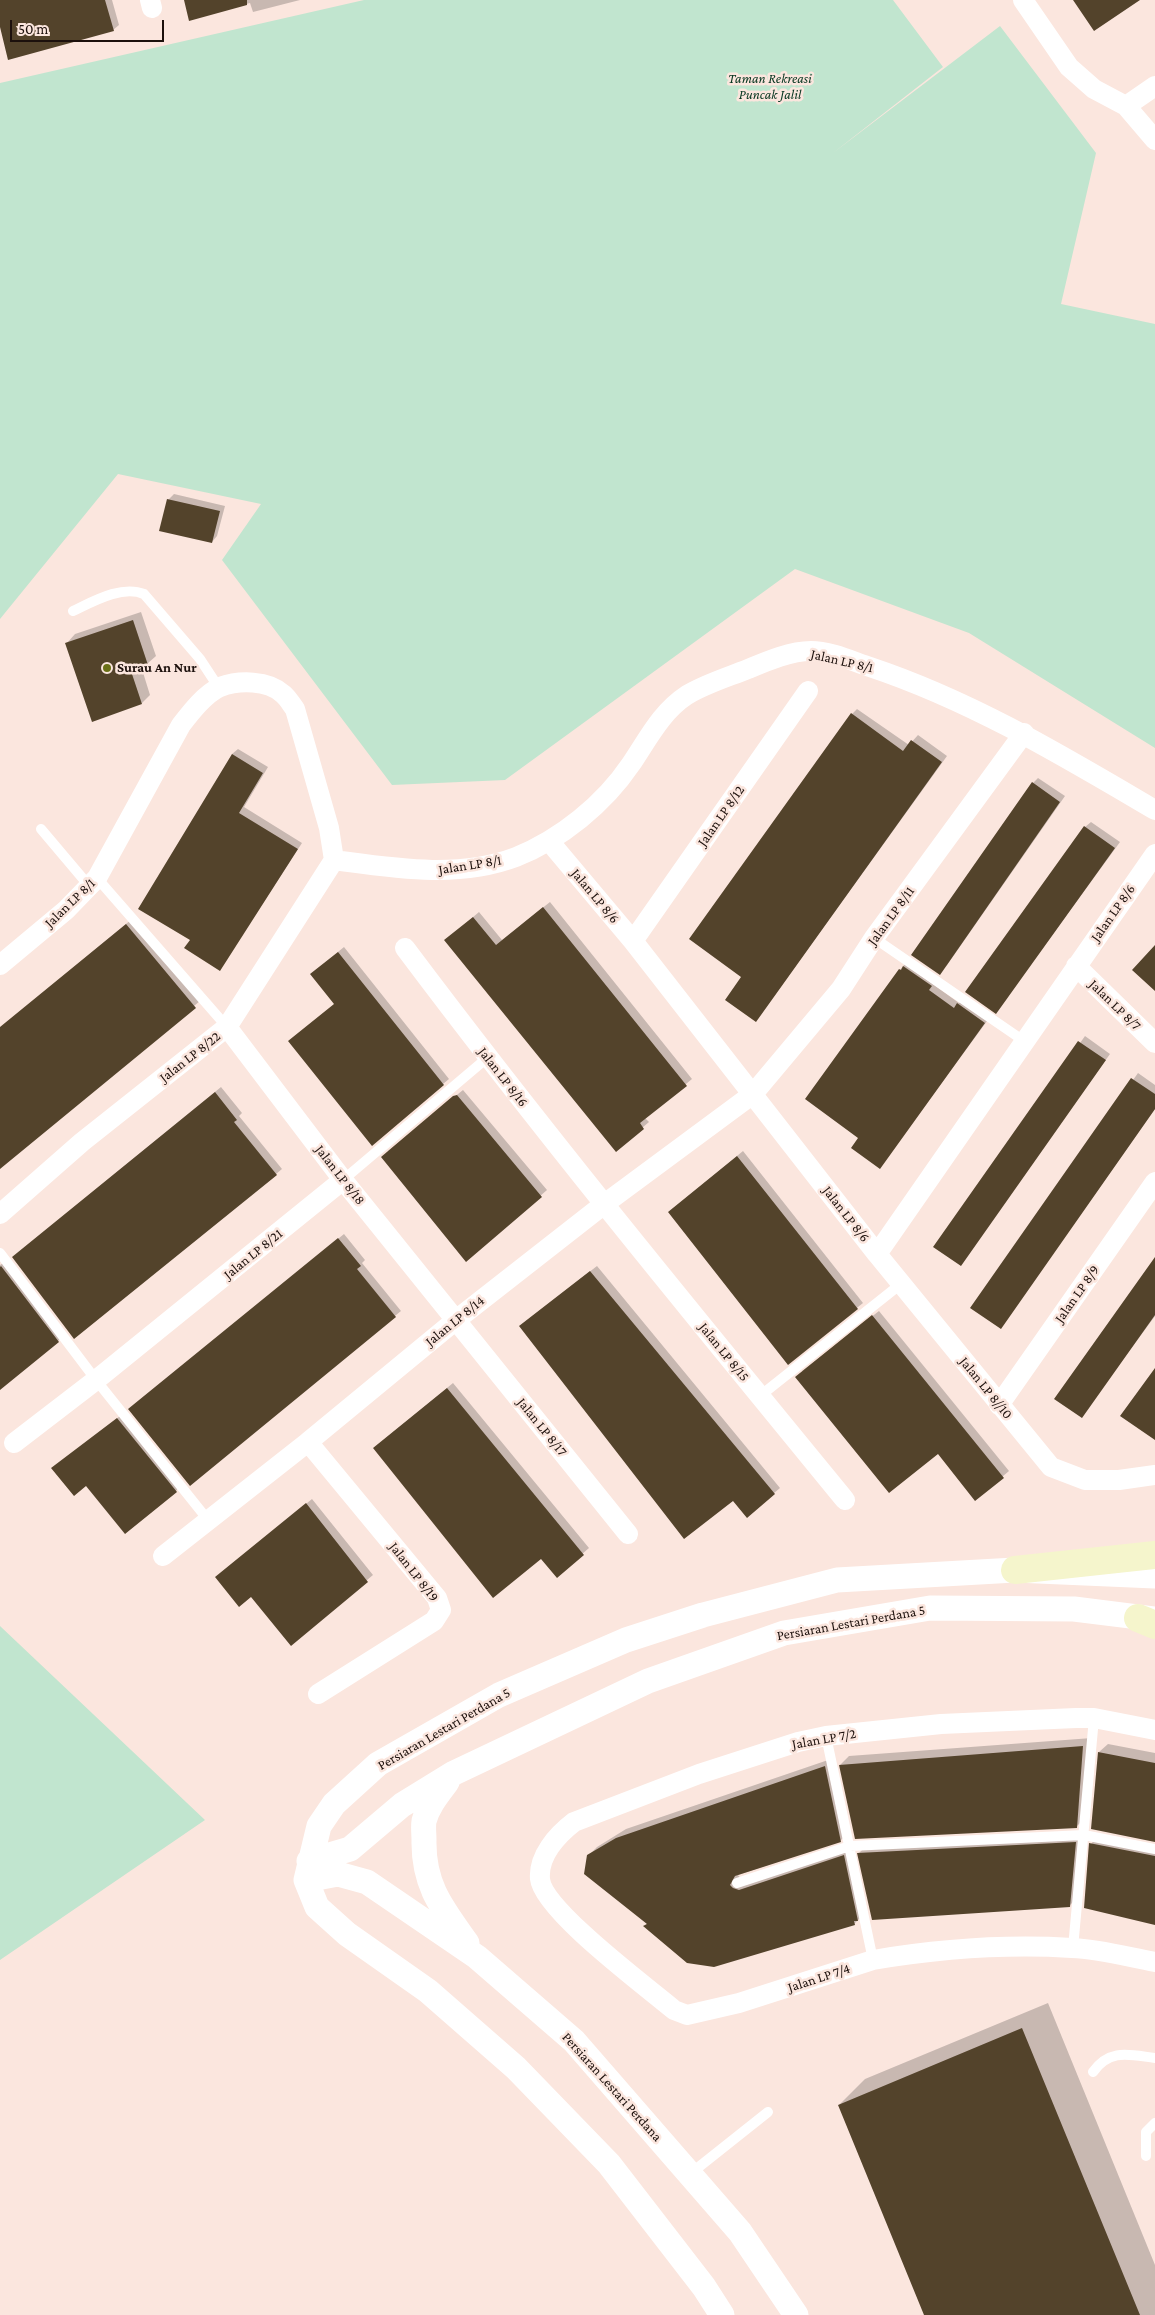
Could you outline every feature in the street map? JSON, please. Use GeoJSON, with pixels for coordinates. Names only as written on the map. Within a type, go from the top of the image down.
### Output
{"type":"FeatureCollection","features":[{"type":"Feature","properties":{"kind":"main road"},"geometry":{"type":"LineString","coordinates":[[1015,1570],[1155,1555]]}},
{"type":"Feature","properties":{"kind":"street"},"geometry":{"type":"LineString","coordinates":[[1023,0],[1069,67],[1094,89],[1126,106],[1155,140]]}},
{"type":"Feature","properties":{"kind":"street"},"geometry":{"type":"LineString","coordinates":[[1126,106],[1155,86]]}},
{"type":"Feature","properties":{"kind":"street","name":"Jalan LP 8/1"},"geometry":{"type":"LineString","coordinates":[[0,965],[94,882],[181,725],[193,710],[219,688],[247,682],[269,684],[283,694],[295,709],[329,828],[334,860],[432,870],[487,865],[516,857],[549,841],[577,821],[604,796],[631,764],[663,716],[687,695],[783,656],[812,651],[866,666],[934,690],[1024,733],[1155,810]]}},
{"type":"Feature","properties":{"kind":"street","name":"Jalan LP 8/12"},"geometry":{"type":"LineString","coordinates":[[633,941],[808,691]]}},
{"type":"Feature","properties":{"kind":"street","name":"Jalan LP 8/11"},"geometry":{"type":"LineString","coordinates":[[753,1094],[841,989],[874,938],[1024,733]]}},
{"type":"Feature","properties":{"kind":"street","name":"Jalan LP 8/6"},"geometry":{"type":"LineString","coordinates":[[549,841],[633,941],[877,1254],[1155,854]]}},
{"type":"Feature","properties":{"kind":"street","name":"Jalan LP 8/22"},"geometry":{"type":"LineString","coordinates":[[0,1214],[82,1142],[227,1027],[334,860]]}},
{"type":"Feature","properties":{"kind":"street","name":"Jalan LP 8/16"},"geometry":{"type":"LineString","coordinates":[[405,948],[487,1058],[603,1205]]}},
{"type":"Feature","properties":{"kind":"street","name":"Jalan LP 8/7"},"geometry":{"type":"LineString","coordinates":[[1076,966],[1155,1043]]}},
{"type":"Feature","properties":{"kind":"street","name":"Jalan LP 8/18"},"geometry":{"type":"LineString","coordinates":[[227,1027],[344,1180],[456,1320]]}},
{"type":"Feature","properties":{"kind":"street","name":"Jalan LP 8/14"},"geometry":{"type":"LineString","coordinates":[[163,1556],[308,1442],[456,1320],[603,1205],[753,1094]]}},
{"type":"Feature","properties":{"kind":"street","name":"Jalan LP 8/21"},"geometry":{"type":"LineString","coordinates":[[14,1442],[96,1380],[344,1180]]}},
{"type":"Feature","properties":{"kind":"street","name":"Jalan LP 8/9"},"geometry":{"type":"LineString","coordinates":[[999,1405],[1155,1182]]}},
{"type":"Feature","properties":{"kind":"street","name":"Jalan LP 8/15"},"geometry":{"type":"LineString","coordinates":[[603,1205],[845,1500]]}},
{"type":"Feature","properties":{"kind":"street","name":"Jalan LP 8//10"},"geometry":{"type":"LineString","coordinates":[[877,1254],[1051,1467],[1085,1480],[1119,1480],[1155,1475]]}},
{"type":"Feature","properties":{"kind":"street","name":"Jalan LP 8/17"},"geometry":{"type":"LineString","coordinates":[[456,1320],[628,1534]]}},
{"type":"Feature","properties":{"kind":"street","name":"Jalan LP 8/19"},"geometry":{"type":"LineString","coordinates":[[308,1442],[437,1598],[441,1610],[434,1621],[318,1694]]}},
{"type":"Feature","properties":{"kind":"street","name":"Persiaran Lestari Perdana 5"},"geometry":{"type":"LineString","coordinates":[[307,1871],[319,1826],[334,1804],[378,1764],[499,1695],[626,1640],[702,1615],[837,1580],[1015,1570],[1155,1576]]}},
{"type":"Feature","properties":{"kind":"street","name":"Persiaran Lestari Perdana 5"},"geometry":{"type":"LineString","coordinates":[[307,1871],[350,1849],[402,1805],[454,1773],[648,1681],[784,1633],[930,1608],[1074,1608],[1149,1621]]}},
{"type":"Feature","properties":{"kind":"street","name":"Jalan LP 7/2"},"geometry":{"type":"LineString","coordinates":[[540,1879],[543,1861],[551,1844],[561,1832],[574,1822],[699,1774],[798,1742],[826,1736],[941,1724],[1094,1718],[1155,1730]]}},
{"type":"Feature","properties":{"kind":"street"},"geometry":{"type":"LineString","coordinates":[[454,1773],[434,1800],[424,1822],[423,1857],[427,1878],[442,1907],[477,1958]]}},
{"type":"Feature","properties":{"kind":"street"},"geometry":{"type":"LineString","coordinates":[[307,1871],[317,1907],[332,1922],[428,1991],[508,2061],[608,2164],[704,2287],[722,2315]]}},
{"type":"Feature","properties":{"kind":"street","name":"Persiaran Lestari Perdana"},"geometry":{"type":"LineString","coordinates":[[307,1871],[338,1874],[366,1882],[477,1958],[574,2041],[740,2232],[796,2315]]}},
{"type":"Feature","properties":{"kind":"street","name":"Jalan LP 7/4"},"geometry":{"type":"LineString","coordinates":[[540,1879],[551,1903],[582,1932],[674,2010],[686,2015],[739,2003],[873,1960],[981,1948],[1073,1948],[1155,1962]]}},
{"type":"Feature","properties":{"kind":"lane"},"geometry":{"type":"LineString","coordinates":[[73,611],[118,593],[133,590],[144,594],[200,659],[219,688]]}},
{"type":"Feature","properties":{"kind":"lane"},"geometry":{"type":"LineString","coordinates":[[41,829],[94,882],[227,1027]]}},
{"type":"Feature","properties":{"kind":"lane"},"geometry":{"type":"LineString","coordinates":[[874,938],[1024,1041]]}},
{"type":"Feature","properties":{"kind":"lane","name":"Jalan LP 8/21"},"geometry":{"type":"LineString","coordinates":[[344,1180],[487,1058]]}},
{"type":"Feature","properties":{"kind":"lane"},"geometry":{"type":"LineString","coordinates":[[0,1253],[96,1380],[208,1520]]}},
{"type":"Feature","properties":{"kind":"lane"},"geometry":{"type":"LineString","coordinates":[[760,1396],[902,1283]]}},
{"type":"Feature","properties":{"kind":"lane"},"geometry":{"type":"LineString","coordinates":[[1073,1948],[1094,1718]]}},
{"type":"Feature","properties":{"kind":"lane"},"geometry":{"type":"LineString","coordinates":[[826,1736],[873,1960]]}},
{"type":"Feature","properties":{"kind":"lane"},"geometry":{"type":"LineString","coordinates":[[737,1883],[850,1846],[1084,1835],[1155,1849]]}},
{"type":"Feature","properties":{"kind":"lane"},"geometry":{"type":"LineString","coordinates":[[1093,2072],[1105,2058],[1116,2055],[1155,2058]]}},
{"type":"Feature","properties":{"kind":"lane"},"geometry":{"type":"LineString","coordinates":[[690,2174],[768,2112]]}},
{"type":"Feature","properties":{"kind":"lane"},"geometry":{"type":"LineString","coordinates":[[1146,2156],[1146,2132],[1155,2122]]}},
{"type":"Feature","properties":{"kind":"green space","name":"Taman Rekreasi Puncak Jalil"},"geometry":{"type":"Polygon","coordinates":[[[364,0],[893,0],[943,67],[833,153],[1000,26],[1096,153],[1061,304],[1155,324],[1155,748],[969,633],[795,569],[505,780],[392,785],[222,560],[261,504],[118,474],[0,619],[0,83],[364,0]]]}},
{"type":"Feature","properties":{"kind":"green space"},"geometry":{"type":"Polygon","coordinates":[[[0,1626],[205,1820],[0,1960],[0,1626]]]}},
{"type":"Feature","properties":{"kind":"building"},"geometry":{"type":"Polygon","coordinates":[[[0,0],[105,0],[114,31],[8,60],[0,27],[0,0]]]}},
{"type":"Feature","properties":{"kind":"building"},"geometry":{"type":"Polygon","coordinates":[[[184,0],[247,0],[247,5],[189,21],[184,0]]]}},
{"type":"Feature","properties":{"kind":"building"},"geometry":{"type":"Polygon","coordinates":[[[1073,0],[1140,0],[1094,31],[1073,0]]]}},
{"type":"Feature","properties":{"kind":"building"},"geometry":{"type":"Polygon","coordinates":[[[167,499],[220,511],[212,543],[159,531],[167,499]]]}},
{"type":"Feature","properties":{"kind":"building","name":"Surau An Nur"},"geometry":{"type":"Polygon","coordinates":[[[133,620],[148,665],[131,671],[142,704],[92,722],[65,643],[133,620]]]}},
{"type":"Feature","properties":{"kind":"building"},"geometry":{"type":"Polygon","coordinates":[[[851,713],[903,751],[911,740],[942,762],[756,1022],[725,1000],[741,977],[689,939],[851,713]]]}},
{"type":"Feature","properties":{"kind":"building"},"geometry":{"type":"Polygon","coordinates":[[[232,754],[263,773],[239,813],[298,849],[220,971],[184,948],[190,940],[138,909],[232,754]]]}},
{"type":"Feature","properties":{"kind":"building"},"geometry":{"type":"Polygon","coordinates":[[[1032,782],[1060,802],[940,975],[911,955],[1032,782]]]}},
{"type":"Feature","properties":{"kind":"building"},"geometry":{"type":"Polygon","coordinates":[[[1084,826],[1115,848],[996,1014],[965,992],[1084,826]]]}},
{"type":"Feature","properties":{"kind":"building"},"geometry":{"type":"Polygon","coordinates":[[[543,907],[687,1086],[640,1123],[644,1129],[616,1152],[444,940],[473,917],[496,945],[543,907]]]}},
{"type":"Feature","properties":{"kind":"building"},"geometry":{"type":"Polygon","coordinates":[[[126,924],[196,1008],[0,1169],[0,1027],[126,924]]]}},
{"type":"Feature","properties":{"kind":"building"},"geometry":{"type":"Polygon","coordinates":[[[1155,945],[1155,991],[1132,970],[1155,945]]]}},
{"type":"Feature","properties":{"kind":"building"},"geometry":{"type":"Polygon","coordinates":[[[338,952],[444,1085],[372,1146],[288,1041],[334,1004],[310,974],[338,952]]]}},
{"type":"Feature","properties":{"kind":"building"},"geometry":{"type":"Polygon","coordinates":[[[903,966],[932,986],[929,990],[954,1008],[957,1003],[985,1023],[880,1169],[851,1148],[858,1138],[805,1099],[903,966]]]}},
{"type":"Feature","properties":{"kind":"building"},"geometry":{"type":"Polygon","coordinates":[[[1078,1041],[1106,1060],[961,1266],[933,1247],[1078,1041]]]}},
{"type":"Feature","properties":{"kind":"building"},"geometry":{"type":"Polygon","coordinates":[[[1131,1078],[1155,1094],[1155,1109],[1001,1329],[970,1308],[1131,1078]]]}},
{"type":"Feature","properties":{"kind":"building"},"geometry":{"type":"Polygon","coordinates":[[[215,1092],[237,1120],[234,1122],[277,1175],[74,1339],[12,1257],[215,1092]]]}},
{"type":"Feature","properties":{"kind":"building"},"geometry":{"type":"Polygon","coordinates":[[[457,1095],[542,1197],[466,1262],[381,1157],[453,1096],[457,1095]]]}},
{"type":"Feature","properties":{"kind":"building"},"geometry":{"type":"Polygon","coordinates":[[[737,1156],[858,1309],[788,1365],[668,1212],[737,1156]]]}},
{"type":"Feature","properties":{"kind":"building"},"geometry":{"type":"Polygon","coordinates":[[[338,1238],[361,1266],[357,1269],[396,1317],[190,1486],[128,1409],[338,1238]]]}},
{"type":"Feature","properties":{"kind":"building"},"geometry":{"type":"Polygon","coordinates":[[[1155,1257],[1155,1315],[1082,1418],[1054,1399],[1155,1257]]]}},
{"type":"Feature","properties":{"kind":"building"},"geometry":{"type":"Polygon","coordinates":[[[0,1267],[59,1342],[0,1390],[0,1267]]]}},
{"type":"Feature","properties":{"kind":"building"},"geometry":{"type":"Polygon","coordinates":[[[590,1271],[775,1494],[747,1518],[733,1501],[684,1539],[519,1326],[590,1271]]]}},
{"type":"Feature","properties":{"kind":"building"},"geometry":{"type":"Polygon","coordinates":[[[872,1315],[1004,1478],[975,1501],[938,1454],[889,1493],[795,1377],[872,1315]]]}},
{"type":"Feature","properties":{"kind":"building"},"geometry":{"type":"Polygon","coordinates":[[[1155,1368],[1155,1440],[1120,1416],[1155,1368]]]}},
{"type":"Feature","properties":{"kind":"building"},"geometry":{"type":"Polygon","coordinates":[[[447,1388],[584,1555],[557,1578],[541,1559],[493,1598],[373,1448],[447,1388]]]}},
{"type":"Feature","properties":{"kind":"building"},"geometry":{"type":"Polygon","coordinates":[[[117,1418],[177,1492],[125,1534],[86,1486],[74,1496],[51,1468],[117,1418]]]}},
{"type":"Feature","properties":{"kind":"building"},"geometry":{"type":"Polygon","coordinates":[[[306,1503],[368,1582],[291,1646],[251,1597],[239,1607],[215,1577],[306,1503]]]}},
{"type":"Feature","properties":{"kind":"building"},"geometry":{"type":"Polygon","coordinates":[[[1083,1746],[1077,1828],[855,1839],[839,1765],[1083,1746]]]}},
{"type":"Feature","properties":{"kind":"building"},"geometry":{"type":"Polygon","coordinates":[[[1098,1752],[1155,1763],[1155,1842],[1091,1829],[1098,1752]]]}},
{"type":"Feature","properties":{"kind":"building"},"geometry":{"type":"Polygon","coordinates":[[[825,1766],[841,1842],[735,1876],[730,1885],[739,1890],[844,1855],[858,1921],[854,1921],[855,1925],[714,1967],[687,1963],[643,1926],[647,1924],[584,1874],[587,1855],[616,1838],[825,1766]]]}},
{"type":"Feature","properties":{"kind":"building"},"geometry":{"type":"Polygon","coordinates":[[[1076,1842],[1070,1907],[872,1920],[857,1853],[1076,1842]]]}},
{"type":"Feature","properties":{"kind":"building"},"geometry":{"type":"Polygon","coordinates":[[[1089,1843],[1155,1856],[1155,1925],[1084,1908],[1089,1843]]]}},
{"type":"Feature","properties":{"kind":"building"},"geometry":{"type":"Polygon","coordinates":[[[1022,2028],[1140,2315],[924,2315],[838,2105],[1022,2028]]]}},
{"type":"Feature","properties":{"kind":"place","name":"Surau An Nur"},"geometry":{"type":"Point","coordinates":[107,668]}}]}
